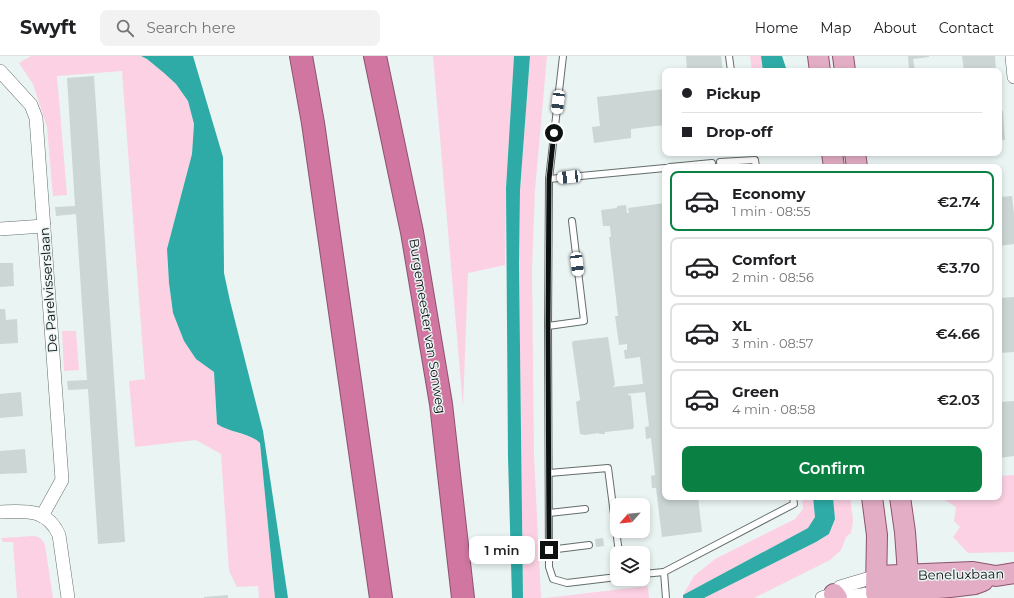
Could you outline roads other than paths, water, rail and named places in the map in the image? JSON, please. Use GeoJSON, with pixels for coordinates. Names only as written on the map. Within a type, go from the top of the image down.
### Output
{"type":"FeatureCollection","features":[{"type":"Feature","properties":{"kind":"highway"},"geometry":{"type":"LineString","coordinates":[[301,56],[315,130],[382,598]]}},
{"type":"Feature","properties":{"kind":"highway","name":"Burgemeester van Sonweg"},"geometry":{"type":"LineString","coordinates":[[376,56],[412,232],[441,404],[464,598]]}},
{"type":"Feature","properties":{"kind":"main road"},"geometry":{"type":"LineString","coordinates":[[818,56],[820,68]]}},
{"type":"Feature","properties":{"kind":"main road"},"geometry":{"type":"LineString","coordinates":[[843,56],[845,68]]}},
{"type":"Feature","properties":{"kind":"main road"},"geometry":{"type":"LineString","coordinates":[[872,500],[877,535],[875,591],[911,590],[944,593],[1005,575]]}},
{"type":"Feature","properties":{"kind":"main road"},"geometry":{"type":"LineString","coordinates":[[900,500],[911,590]]}},
{"type":"Feature","properties":{"kind":"main road","name":"Beneluxbaan"},"geometry":{"type":"LineString","coordinates":[[911,590],[974,572],[1005,575]]}},
{"type":"Feature","properties":{"kind":"street"},"geometry":{"type":"LineString","coordinates":[[1014,57],[1012,57],[1014,77]]}},
{"type":"Feature","properties":{"kind":"street","name":"De Parelvisserslaan"},"geometry":{"type":"LineString","coordinates":[[0,71],[31,105],[36,118],[62,480],[42,516]]}},
{"type":"Feature","properties":{"kind":"street"},"geometry":{"type":"LineString","coordinates":[[0,229],[44,226]]}},
{"type":"Feature","properties":{"kind":"street"},"geometry":{"type":"LineString","coordinates":[[0,512],[29,511],[42,516],[55,526],[59,535],[68,598]]}},
{"type":"Feature","properties":{"kind":"street"},"geometry":{"type":"LineString","coordinates":[[831,597],[875,591]]}},
{"type":"Feature","properties":{"kind":"lane"},"geometry":{"type":"LineString","coordinates":[[563,56],[549,179],[549,567],[553,579],[567,583],[610,578]]}},
{"type":"Feature","properties":{"kind":"lane"},"geometry":{"type":"LineString","coordinates":[[729,56],[731,68]]}},
{"type":"Feature","properties":{"kind":"lane"},"geometry":{"type":"LineString","coordinates":[[741,156],[742,160]]}},
{"type":"Feature","properties":{"kind":"lane"},"geometry":{"type":"LineString","coordinates":[[720,162],[755,160],[756,164]]}},
{"type":"Feature","properties":{"kind":"lane"},"geometry":{"type":"LineString","coordinates":[[702,164],[712,163]]}},
{"type":"Feature","properties":{"kind":"lane"},"geometry":{"type":"LineString","coordinates":[[549,179],[662,168]]}},
{"type":"Feature","properties":{"kind":"lane"},"geometry":{"type":"LineString","coordinates":[[548,326],[584,321],[572,221]]}},
{"type":"Feature","properties":{"kind":"lane"},"geometry":{"type":"LineString","coordinates":[[549,473],[608,468],[618,546]]}},
{"type":"Feature","properties":{"kind":"lane"},"geometry":{"type":"LineString","coordinates":[[650,573],[664,572],[794,504],[793,500]]}},
{"type":"Feature","properties":{"kind":"lane"},"geometry":{"type":"LineString","coordinates":[[549,513],[585,510]]}},
{"type":"Feature","properties":{"kind":"lane"},"geometry":{"type":"LineString","coordinates":[[549,550],[589,545]]}},
{"type":"Feature","properties":{"kind":"lane"},"geometry":{"type":"LineString","coordinates":[[664,572],[666,598]]}},
{"type":"Feature","properties":{"kind":"water"},"geometry":{"type":"Polygon","coordinates":[[[141,56],[193,56],[223,157],[224,273],[263,431],[288,598],[275,598],[260,443],[251,437],[217,424],[214,372],[196,359],[184,341],[173,313],[167,249],[192,154],[194,124],[188,101],[176,84],[147,59],[141,56]]]}},
{"type":"Feature","properties":{"kind":"water"},"geometry":{"type":"Polygon","coordinates":[[[514,56],[530,56],[520,190],[519,265],[523,598],[512,598],[508,457],[506,188],[514,56]]]}},
{"type":"Feature","properties":{"kind":"water"},"geometry":{"type":"Polygon","coordinates":[[[761,56],[782,56],[786,68],[763,68],[761,56]]]}},
{"type":"Feature","properties":{"kind":"water"},"geometry":{"type":"Polygon","coordinates":[[[813,500],[833,500],[835,519],[829,534],[704,598],[683,598],[683,595],[808,528],[815,517],[813,500]]]}}]}
